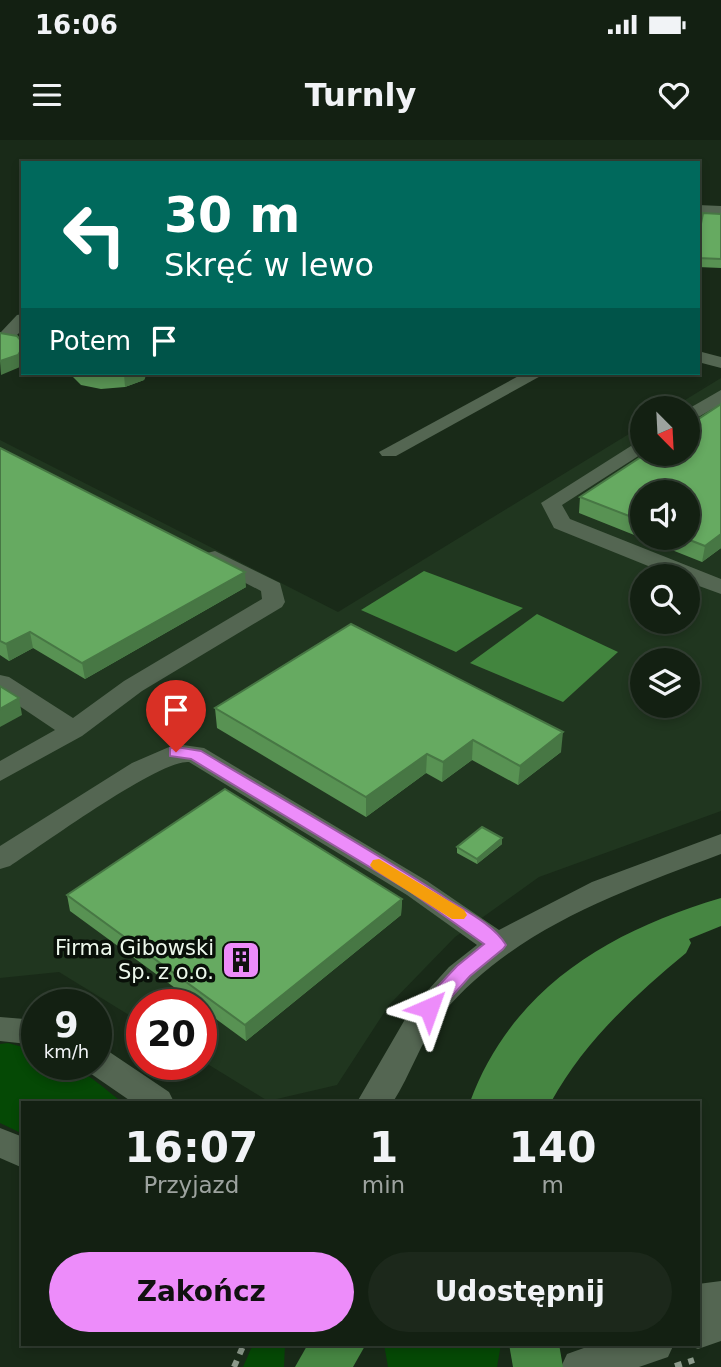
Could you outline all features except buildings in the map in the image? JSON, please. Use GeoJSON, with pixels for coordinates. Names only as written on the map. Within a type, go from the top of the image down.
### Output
{"type":"FeatureCollection","features":[{"type":"Feature","properties":{"kind":"main road"},"geometry":{"type":"LineString","coordinates":[[492,1101],[524,1038],[581,979],[640,943],[711,915]]}},
{"type":"Feature","properties":{"kind":"main road"},"geometry":{"type":"LineString","coordinates":[[531,1101],[563,1047],[589,1015],[631,976],[711,915]]}},
{"type":"Feature","properties":{"kind":"main road"},"geometry":{"type":"LineString","coordinates":[[320,1367],[340,1346]]}},
{"type":"Feature","properties":{"kind":"main road"},"geometry":{"type":"LineString","coordinates":[[342,1346],[343,1367]]}},
{"type":"Feature","properties":{"kind":"main road"},"geometry":{"type":"LineString","coordinates":[[534,1346],[538,1367]]}},
{"type":"Feature","properties":{"kind":"street"},"geometry":{"type":"LineString","coordinates":[[700,209],[721,210]]}},
{"type":"Feature","properties":{"kind":"street"},"geometry":{"type":"LineString","coordinates":[[10,332],[21,321]]}},
{"type":"Feature","properties":{"kind":"street"},"geometry":{"type":"LineString","coordinates":[[700,357],[721,363]]}},
{"type":"Feature","properties":{"kind":"street"},"geometry":{"type":"LineString","coordinates":[[389,452],[533,375]]}},
{"type":"Feature","properties":{"kind":"street"},"geometry":{"type":"LineString","coordinates":[[700,409],[721,396]]}},
{"type":"Feature","properties":{"kind":"street"},"geometry":{"type":"LineString","coordinates":[[630,453],[551,503],[562,523],[721,587]]}},
{"type":"Feature","properties":{"kind":"street"},"geometry":{"type":"LineString","coordinates":[[0,772],[72,730],[133,686],[274,602],[272,589],[193,547]]}},
{"type":"Feature","properties":{"kind":"street"},"geometry":{"type":"LineString","coordinates":[[0,682],[72,730]]}},
{"type":"Feature","properties":{"kind":"street"},"geometry":{"type":"LineString","coordinates":[[0,859],[141,769],[176,752],[195,754],[417,888],[472,924],[496,945]]}},
{"type":"Feature","properties":{"kind":"street"},"geometry":{"type":"LineString","coordinates":[[375,1101],[429,1008],[464,971],[496,945],[557,909],[721,844]]}},
{"type":"Feature","properties":{"kind":"street"},"geometry":{"type":"LineString","coordinates":[[0,1029],[21,1031]]}},
{"type":"Feature","properties":{"kind":"street"},"geometry":{"type":"LineString","coordinates":[[112,1071],[156,1101]]}},
{"type":"Feature","properties":{"kind":"street"},"geometry":{"type":"LineString","coordinates":[[700,1301],[721,1298]]}},
{"type":"Feature","properties":{"kind":"street"},"geometry":{"type":"LineString","coordinates":[[700,1330],[721,1323]]}},
{"type":"Feature","properties":{"kind":"street"},"geometry":{"type":"LineString","coordinates":[[581,1367],[648,1346]]}},
{"type":"Feature","properties":{"kind":"lane"},"geometry":{"type":"LineString","coordinates":[[0,1142],[21,1152]]}},
{"type":"Feature","properties":{"kind":"path"},"geometry":{"type":"LineString","coordinates":[[234,1367],[243,1346]]}},
{"type":"Feature","properties":{"kind":"shaded area"},"geometry":{"type":"Polygon","coordinates":[[[721,378],[721,811],[539,877],[455,937],[389,1005],[337,1085],[268,1101],[217,1070],[217,989],[126,989],[126,1013],[112,1005],[112,989],[87,989],[59,972],[0,978],[0,440],[338,612],[630,433],[630,466],[700,466],[700,396],[692,396],[721,378]]]}},
{"type":"Feature","properties":{"kind":"shaded area"},"geometry":{"type":"Polygon","coordinates":[[[424,571],[523,608],[456,652],[361,610],[424,571]]]}},
{"type":"Feature","properties":{"kind":"shaded area"},"geometry":{"type":"Polygon","coordinates":[[[537,614],[618,652],[563,702],[470,663],[537,614]]]}},
{"type":"Feature","properties":{"kind":"shaded area"},"geometry":{"type":"Polygon","coordinates":[[[0,1044],[21,1047],[21,1080],[93,1080],[121,1101],[21,1101],[21,1133],[0,1123],[0,1044]]]}},
{"type":"Feature","properties":{"kind":"shaded area"},"geometry":{"type":"Polygon","coordinates":[[[252,1346],[285,1346],[284,1367],[243,1367],[252,1346]]]}},
{"type":"Feature","properties":{"kind":"shaded area"},"geometry":{"type":"Polygon","coordinates":[[[384,1346],[501,1346],[497,1367],[388,1367],[384,1346]]]}},
{"type":"Feature","properties":{"kind":"slow traffic"},"geometry":{"type":"LineString","coordinates":[[379,865],[458,915]]}},
{"type":"Feature","properties":{"kind":"place","name":"Firma Gibowski Sp. z o.o."},"geometry":{"type":"Point","coordinates":[241,960]}},
{"type":"Feature","properties":{"kind":"route"},"geometry":{"type":"LineString","coordinates":[[176,752],[195,754],[417,888],[472,924],[496,945],[464,971],[429,1008]]}}]}
